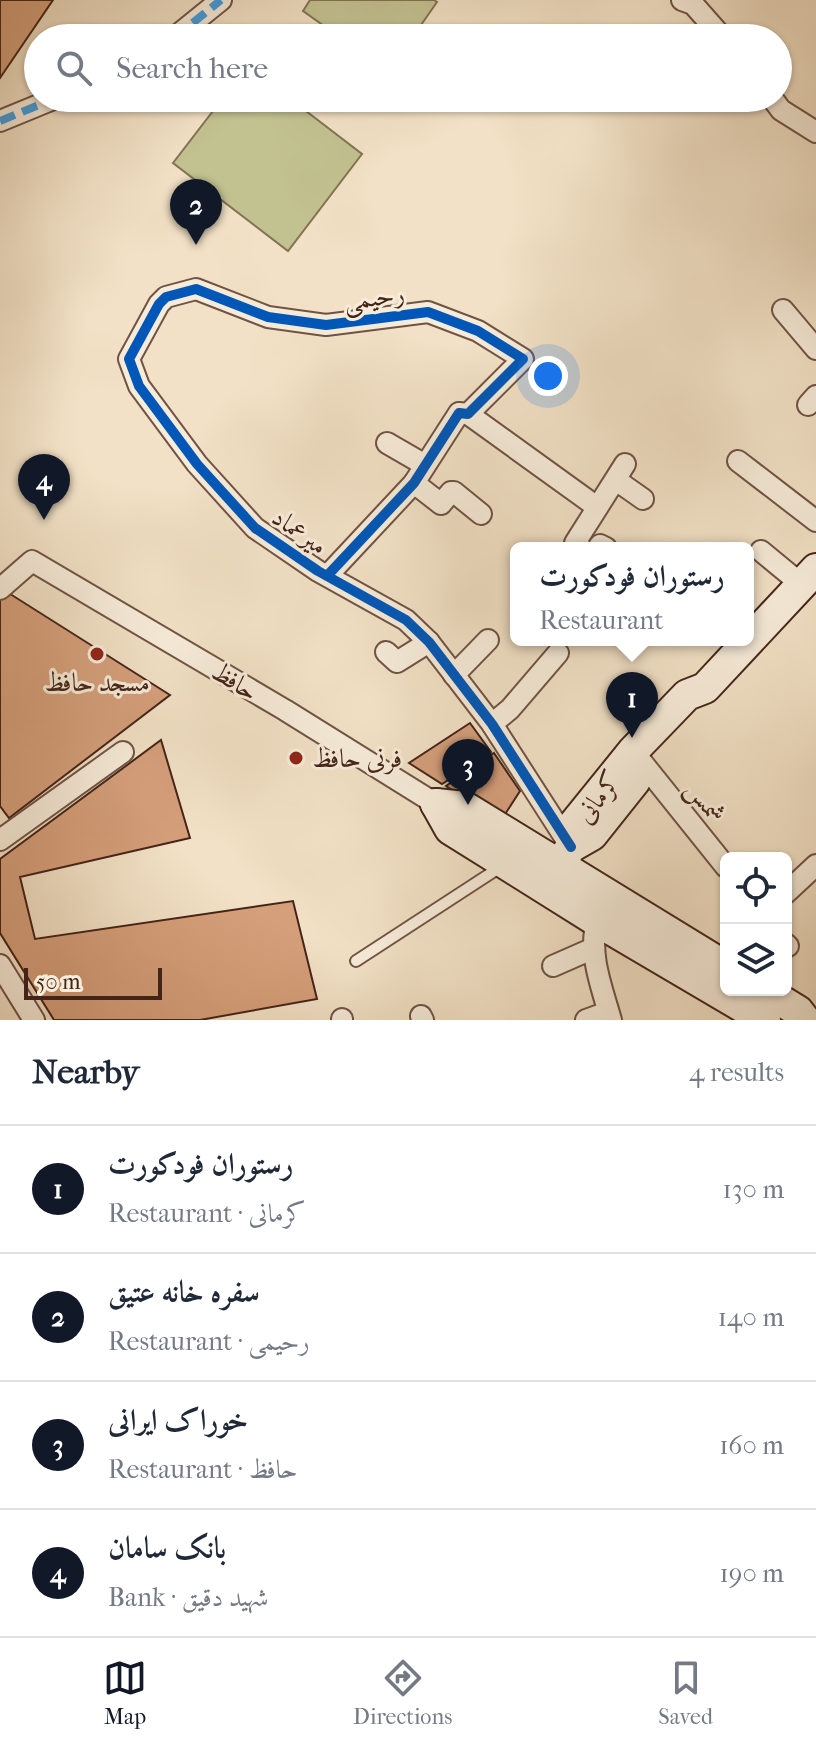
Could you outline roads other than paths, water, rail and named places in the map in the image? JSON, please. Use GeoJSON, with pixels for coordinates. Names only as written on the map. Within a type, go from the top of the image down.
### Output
{"type":"FeatureCollection","features":[{"type":"Feature","properties":{"kind":"street"},"geometry":{"type":"LineString","coordinates":[[191,24],[221,0]]}},
{"type":"Feature","properties":{"kind":"street"},"geometry":{"type":"LineString","coordinates":[[682,0],[693,4],[711,24]]}},
{"type":"Feature","properties":{"kind":"street"},"geometry":{"type":"LineString","coordinates":[[0,121],[24,111]]}},
{"type":"Feature","properties":{"kind":"street"},"geometry":{"type":"LineString","coordinates":[[784,112],[816,132]]}},
{"type":"Feature","properties":{"kind":"street","name":"رحیمی"},"geometry":{"type":"LineString","coordinates":[[142,337],[159,304],[166,297],[196,289],[268,317],[326,325],[428,312],[478,331],[523,359],[468,414],[459,413],[420,474],[327,576]]}},
{"type":"Feature","properties":{"kind":"street"},"geometry":{"type":"LineString","coordinates":[[783,310],[816,349]]}},
{"type":"Feature","properties":{"kind":"street","name":"میرعماد"},"geometry":{"type":"LineString","coordinates":[[142,337],[129,359],[139,386],[197,464],[255,528],[327,576],[406,620],[429,642],[492,724],[565,856]]}},
{"type":"Feature","properties":{"kind":"street"},"geometry":{"type":"LineString","coordinates":[[468,414],[597,507]]}},
{"type":"Feature","properties":{"kind":"street"},"geometry":{"type":"LineString","coordinates":[[387,443],[420,474],[441,504],[454,492],[481,514]]}},
{"type":"Feature","properties":{"kind":"street"},"geometry":{"type":"LineString","coordinates":[[738,461],[816,521]]}},
{"type":"Feature","properties":{"kind":"street"},"geometry":{"type":"LineString","coordinates":[[576,542],[620,472],[643,499]]}},
{"type":"Feature","properties":{"kind":"street"},"geometry":{"type":"LineString","coordinates":[[761,551],[809,576]]}},
{"type":"Feature","properties":{"kind":"street","name":"حافظ"},"geometry":{"type":"LineString","coordinates":[[0,589],[32,561],[285,710],[436,804],[465,807],[565,856],[720,963]]}},
{"type":"Feature","properties":{"kind":"street","name":"کرمانی"},"geometry":{"type":"LineString","coordinates":[[754,635],[809,576]]}},
{"type":"Feature","properties":{"kind":"street"},"geometry":{"type":"LineString","coordinates":[[454,675],[488,640]]}},
{"type":"Feature","properties":{"kind":"street"},"geometry":{"type":"LineString","coordinates":[[386,652],[397,662],[429,642]]}},
{"type":"Feature","properties":{"kind":"street","name":"کرمانی"},"geometry":{"type":"LineString","coordinates":[[565,856],[592,835],[639,759],[700,707],[705,688],[744,646]]}},
{"type":"Feature","properties":{"kind":"street"},"geometry":{"type":"LineString","coordinates":[[492,724],[510,709],[558,653]]}},
{"type":"Feature","properties":{"kind":"street"},"geometry":{"type":"LineString","coordinates":[[0,840],[123,752]]}},
{"type":"Feature","properties":{"kind":"street","name":"شمس"},"geometry":{"type":"LineString","coordinates":[[639,759],[720,860]]}},
{"type":"Feature","properties":{"kind":"street","name":"حافظ"},"geometry":{"type":"LineString","coordinates":[[436,804],[450,829],[505,865],[595,935],[765,1020]]}},
{"type":"Feature","properties":{"kind":"street"},"geometry":{"type":"LineString","coordinates":[[792,887],[816,865]]}},
{"type":"Feature","properties":{"kind":"street"},"geometry":{"type":"LineString","coordinates":[[553,966],[595,935]]}},
{"type":"Feature","properties":{"kind":"street"},"geometry":{"type":"LineString","coordinates":[[586,1020],[609,1016],[594,958],[595,935]]}},
{"type":"Feature","properties":{"kind":"street"},"geometry":{"type":"LineString","coordinates":[[0,965],[7,989],[34,1020]]}},
{"type":"Feature","properties":{"kind":"street"},"geometry":{"type":"LineString","coordinates":[[774,996],[798,1011],[805,1020]]}},
{"type":"Feature","properties":{"kind":"lane"},"geometry":{"type":"LineString","coordinates":[[356,961],[505,865]]}},
{"type":"Feature","properties":{"kind":"place","name":"سفره خانه عتیق"},"geometry":{"type":"Point","coordinates":[196,245]}},
{"type":"Feature","properties":{"kind":"place","name":"بانک سامان"},"geometry":{"type":"Point","coordinates":[44,520]}},
{"type":"Feature","properties":{"kind":"place","name":"مسجد حافظ"},"geometry":{"type":"Point","coordinates":[97,654]}},
{"type":"Feature","properties":{"kind":"place","name":"رستوران فودکورت"},"geometry":{"type":"Point","coordinates":[632,738]}},
{"type":"Feature","properties":{"kind":"place","name":"فرنی حافظ"},"geometry":{"type":"Point","coordinates":[296,758]}},
{"type":"Feature","properties":{"kind":"place","name":"خوراک ایرانی"},"geometry":{"type":"Point","coordinates":[468,805]}}]}
